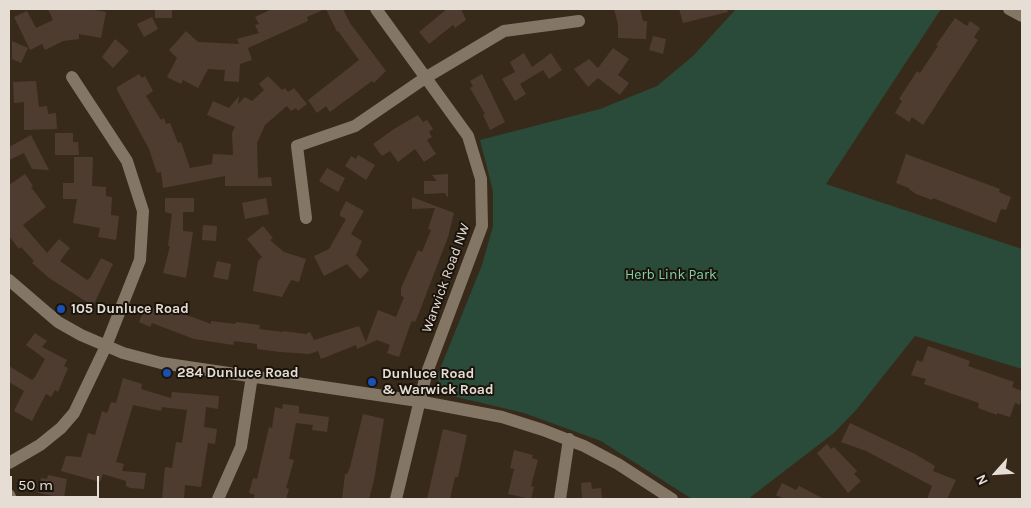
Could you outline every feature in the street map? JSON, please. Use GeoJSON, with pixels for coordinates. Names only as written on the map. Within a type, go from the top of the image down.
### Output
{"type":"FeatureCollection","features":[{"type":"Feature","properties":{"kind":"street","name":"Warwick Road NW"},"geometry":{"type":"LineString","coordinates":[[376,9],[468,136],[481,179],[482,226],[418,401],[396,499]]}},
{"type":"Feature","properties":{"kind":"street"},"geometry":{"type":"LineString","coordinates":[[1010,9],[1022,16]]}},
{"type":"Feature","properties":{"kind":"street"},"geometry":{"type":"LineString","coordinates":[[306,218],[298,146],[355,126],[425,78],[504,31],[579,21]]}},
{"type":"Feature","properties":{"kind":"street"},"geometry":{"type":"LineString","coordinates":[[9,463],[40,445],[61,428],[74,413],[106,346],[140,260],[144,210],[127,161],[72,76]]}},
{"type":"Feature","properties":{"kind":"street"},"geometry":{"type":"LineString","coordinates":[[9,280],[58,322],[106,346],[161,363],[418,401],[502,418],[569,439],[618,464],[672,499]]}},
{"type":"Feature","properties":{"kind":"street"},"geometry":{"type":"LineString","coordinates":[[218,499],[241,447],[252,376]]}},
{"type":"Feature","properties":{"kind":"street"},"geometry":{"type":"LineString","coordinates":[[560,499],[569,439]]}},
{"type":"Feature","properties":{"kind":"street"},"geometry":{"type":"LineString","coordinates":[[9,495],[11,499]]}},
{"type":"Feature","properties":{"kind":"green space","name":"Herb Link Park"},"geometry":{"type":"Polygon","coordinates":[[[736,9],[941,9],[826,184],[1022,249],[1022,369],[915,336],[857,409],[834,433],[748,499],[692,499],[601,441],[524,413],[448,395],[439,388],[438,374],[482,265],[493,226],[493,191],[480,140],[600,109],[657,86],[693,56],[736,9]]]}},
{"type":"Feature","properties":{"kind":"building"},"geometry":{"type":"Polygon","coordinates":[[[48,9],[89,9],[106,12],[101,38],[79,34],[79,39],[63,41],[45,50],[42,44],[30,50],[14,17],[27,11],[36,28],[53,20],[48,9]]]}},
{"type":"Feature","properties":{"kind":"building"},"geometry":{"type":"Polygon","coordinates":[[[155,9],[172,9],[172,18],[155,18],[155,9]]]}},
{"type":"Feature","properties":{"kind":"building"},"geometry":{"type":"Polygon","coordinates":[[[272,9],[325,9],[307,17],[308,21],[248,48],[252,60],[240,64],[239,82],[224,81],[225,70],[208,69],[198,88],[183,80],[181,84],[167,77],[177,58],[169,50],[186,31],[198,42],[239,44],[237,39],[259,33],[255,25],[259,24],[255,17],[272,9]]]}},
{"type":"Feature","properties":{"kind":"building"},"geometry":{"type":"Polygon","coordinates":[[[326,9],[343,9],[350,23],[386,71],[374,83],[372,81],[330,112],[326,106],[317,113],[308,100],[359,60],[337,32],[326,9]]]}},
{"type":"Feature","properties":{"kind":"building"},"geometry":{"type":"Polygon","coordinates":[[[447,9],[461,9],[466,20],[455,28],[453,25],[429,44],[419,32],[447,9]]]}},
{"type":"Feature","properties":{"kind":"building"},"geometry":{"type":"Polygon","coordinates":[[[614,9],[640,9],[643,21],[647,21],[646,39],[618,38],[618,24],[614,9]]]}},
{"type":"Feature","properties":{"kind":"building"},"geometry":{"type":"Polygon","coordinates":[[[679,9],[727,9],[728,12],[683,23],[679,9]]]}},
{"type":"Feature","properties":{"kind":"building"},"geometry":{"type":"Polygon","coordinates":[[[152,17],[158,29],[144,37],[137,24],[152,17]]]}},
{"type":"Feature","properties":{"kind":"building"},"geometry":{"type":"Polygon","coordinates":[[[955,18],[967,26],[970,21],[980,28],[974,37],[978,40],[923,125],[912,117],[909,122],[895,113],[902,101],[899,99],[917,71],[920,73],[938,46],[936,45],[955,18]]]}},
{"type":"Feature","properties":{"kind":"building"},"geometry":{"type":"Polygon","coordinates":[[[653,36],[666,39],[663,54],[649,50],[653,36]]]}},
{"type":"Feature","properties":{"kind":"building"},"geometry":{"type":"Polygon","coordinates":[[[115,39],[129,51],[113,68],[102,57],[115,39]]]}},
{"type":"Feature","properties":{"kind":"building"},"geometry":{"type":"Polygon","coordinates":[[[12,41],[28,48],[21,63],[12,59],[12,41]]]}},
{"type":"Feature","properties":{"kind":"building"},"geometry":{"type":"Polygon","coordinates":[[[613,48],[629,59],[618,75],[629,83],[620,95],[598,78],[588,87],[574,69],[589,59],[598,68],[613,48]]]}},
{"type":"Feature","properties":{"kind":"building"},"geometry":{"type":"Polygon","coordinates":[[[524,53],[532,67],[551,53],[562,70],[549,79],[543,70],[520,84],[526,94],[515,101],[502,79],[515,72],[510,62],[524,53]]]}},
{"type":"Feature","properties":{"kind":"building"},"geometry":{"type":"Polygon","coordinates":[[[139,74],[142,78],[145,76],[153,91],[146,96],[161,120],[164,118],[166,124],[170,123],[178,143],[181,142],[190,168],[212,164],[213,154],[233,155],[232,133],[235,127],[207,115],[213,101],[229,108],[239,96],[238,104],[245,97],[252,101],[264,90],[259,84],[268,76],[282,90],[285,88],[288,92],[294,88],[307,104],[298,111],[296,108],[291,111],[287,106],[265,125],[257,143],[258,178],[271,177],[272,186],[225,186],[225,176],[163,188],[161,172],[157,173],[149,149],[117,90],[117,87],[139,74]]]}},
{"type":"Feature","properties":{"kind":"building"},"geometry":{"type":"Polygon","coordinates":[[[482,74],[505,122],[490,130],[483,115],[485,114],[470,88],[473,86],[470,81],[482,74]]]}},
{"type":"Feature","properties":{"kind":"building"},"geometry":{"type":"Polygon","coordinates":[[[36,81],[39,107],[47,106],[48,114],[56,113],[57,129],[24,130],[24,102],[14,103],[13,82],[36,81]]]}},
{"type":"Feature","properties":{"kind":"building"},"geometry":{"type":"Polygon","coordinates":[[[418,115],[423,122],[427,120],[433,129],[429,132],[432,137],[427,140],[436,154],[424,162],[415,149],[398,162],[390,151],[382,156],[373,144],[418,115]]]}},
{"type":"Feature","properties":{"kind":"building"},"geometry":{"type":"Polygon","coordinates":[[[55,133],[73,133],[73,142],[78,142],[79,155],[55,155],[55,133]]]}},
{"type":"Feature","properties":{"kind":"building"},"geometry":{"type":"Polygon","coordinates":[[[31,135],[49,170],[32,169],[24,153],[9,160],[9,147],[31,135]]]}},
{"type":"Feature","properties":{"kind":"building"},"geometry":{"type":"Polygon","coordinates":[[[906,154],[1000,189],[999,192],[1011,197],[1006,210],[1001,209],[996,223],[933,198],[932,200],[916,194],[909,188],[896,183],[906,154]]]}},
{"type":"Feature","properties":{"kind":"building"},"geometry":{"type":"Polygon","coordinates":[[[358,155],[375,165],[366,180],[345,166],[351,156],[356,159],[358,155]]]}},
{"type":"Feature","properties":{"kind":"building"},"geometry":{"type":"Polygon","coordinates":[[[74,157],[93,157],[92,186],[106,187],[106,196],[112,197],[111,215],[119,216],[116,240],[98,237],[100,228],[73,223],[77,199],[63,199],[63,183],[74,183],[74,157]]]}},
{"type":"Feature","properties":{"kind":"building"},"geometry":{"type":"Polygon","coordinates":[[[327,168],[345,178],[338,192],[319,181],[327,168]]]}},
{"type":"Feature","properties":{"kind":"building"},"geometry":{"type":"Polygon","coordinates":[[[25,174],[33,186],[31,187],[46,207],[23,225],[47,253],[59,239],[70,248],[60,261],[87,280],[101,258],[113,264],[93,306],[49,278],[32,263],[34,261],[21,247],[19,249],[9,236],[9,185],[25,174]]]}},
{"type":"Feature","properties":{"kind":"building"},"geometry":{"type":"Polygon","coordinates":[[[448,174],[448,198],[445,193],[424,194],[424,181],[437,181],[432,175],[448,174]]]}},
{"type":"Feature","properties":{"kind":"building"},"geometry":{"type":"Polygon","coordinates":[[[412,197],[454,213],[448,237],[419,313],[415,322],[412,321],[410,325],[399,357],[387,353],[390,345],[377,340],[357,349],[356,345],[321,359],[318,351],[309,354],[280,352],[257,349],[257,344],[234,341],[233,345],[194,339],[152,323],[150,327],[139,322],[146,305],[158,310],[160,305],[211,324],[211,321],[235,324],[236,322],[260,325],[259,329],[306,334],[310,332],[314,340],[359,326],[366,342],[378,310],[396,317],[404,297],[401,296],[401,288],[418,250],[422,252],[431,230],[428,229],[435,208],[412,209],[412,197]]]}},
{"type":"Feature","properties":{"kind":"building"},"geometry":{"type":"Polygon","coordinates":[[[165,198],[194,198],[194,212],[183,212],[183,231],[193,232],[186,278],[163,273],[170,246],[168,246],[172,214],[165,212],[165,198]]]}},
{"type":"Feature","properties":{"kind":"building"},"geometry":{"type":"Polygon","coordinates":[[[266,198],[269,214],[245,219],[242,203],[266,198]]]}},
{"type":"Feature","properties":{"kind":"building"},"geometry":{"type":"Polygon","coordinates":[[[346,201],[364,211],[351,234],[362,241],[356,255],[369,270],[360,279],[347,264],[324,276],[314,256],[329,249],[346,219],[340,216],[340,213],[346,201]]]}},
{"type":"Feature","properties":{"kind":"building"},"geometry":{"type":"Polygon","coordinates":[[[203,225],[217,226],[216,241],[202,240],[203,225]]]}},
{"type":"Feature","properties":{"kind":"building"},"geometry":{"type":"Polygon","coordinates":[[[263,226],[273,238],[270,240],[284,252],[306,259],[299,282],[291,280],[282,297],[253,291],[258,261],[262,257],[247,239],[263,226]]]}},
{"type":"Feature","properties":{"kind":"building"},"geometry":{"type":"Polygon","coordinates":[[[217,261],[231,264],[228,280],[213,277],[217,261]]]}},
{"type":"Feature","properties":{"kind":"building"},"geometry":{"type":"Polygon","coordinates":[[[35,333],[47,341],[42,347],[67,360],[64,366],[68,368],[58,392],[55,390],[51,397],[46,394],[32,421],[14,411],[24,391],[9,382],[9,366],[32,380],[35,377],[45,359],[26,345],[35,333]]]}},
{"type":"Feature","properties":{"kind":"building"},"geometry":{"type":"Polygon","coordinates":[[[928,346],[970,361],[968,366],[1014,382],[1012,387],[1022,391],[1020,405],[1015,403],[1010,417],[997,413],[997,415],[978,408],[979,403],[924,384],[926,379],[911,375],[917,360],[922,362],[928,346]]]}},
{"type":"Feature","properties":{"kind":"building"},"geometry":{"type":"Polygon","coordinates":[[[123,378],[142,384],[141,389],[171,398],[172,392],[219,396],[218,409],[206,407],[204,427],[217,429],[215,444],[208,443],[201,487],[185,485],[184,499],[162,499],[165,467],[172,468],[176,442],[182,443],[187,410],[162,407],[161,411],[133,405],[116,462],[124,464],[122,471],[146,473],[144,489],[130,488],[126,486],[126,481],[103,474],[100,482],[61,471],[66,456],[81,457],[88,433],[95,435],[102,411],[107,413],[111,402],[116,403],[123,378]]]}},
{"type":"Feature","properties":{"kind":"building"},"geometry":{"type":"Polygon","coordinates":[[[283,404],[299,406],[299,413],[329,417],[327,432],[312,430],[313,425],[296,423],[289,459],[294,460],[286,488],[289,489],[286,499],[253,499],[255,495],[249,493],[253,478],[257,479],[269,427],[272,428],[275,407],[282,409],[283,404]]]}},
{"type":"Feature","properties":{"kind":"building"},"geometry":{"type":"Polygon","coordinates":[[[363,414],[384,419],[374,480],[369,499],[342,499],[345,474],[347,474],[350,467],[363,414]]]}},
{"type":"Feature","properties":{"kind":"building"},"geometry":{"type":"Polygon","coordinates":[[[850,423],[915,454],[935,466],[933,471],[956,480],[947,499],[927,499],[932,486],[866,451],[841,442],[850,423]]]}},
{"type":"Feature","properties":{"kind":"building"},"geometry":{"type":"Polygon","coordinates":[[[443,429],[467,435],[458,477],[455,477],[450,499],[427,499],[443,429]]]}},
{"type":"Feature","properties":{"kind":"building"},"geometry":{"type":"Polygon","coordinates":[[[827,444],[831,449],[834,447],[857,471],[854,474],[861,481],[848,493],[817,453],[827,444]]]}},
{"type":"Feature","properties":{"kind":"building"},"geometry":{"type":"Polygon","coordinates":[[[514,450],[533,455],[532,458],[538,460],[531,486],[534,487],[531,499],[508,494],[514,469],[510,468],[514,450]]]}},
{"type":"Feature","properties":{"kind":"building"},"geometry":{"type":"Polygon","coordinates":[[[48,475],[67,479],[64,498],[38,493],[41,478],[47,479],[48,475]]]}},
{"type":"Feature","properties":{"kind":"building"},"geometry":{"type":"Polygon","coordinates":[[[591,482],[592,489],[601,488],[602,499],[582,499],[581,483],[591,482]]]}},
{"type":"Feature","properties":{"kind":"building"},"geometry":{"type":"Polygon","coordinates":[[[782,483],[796,490],[799,486],[824,499],[784,499],[776,495],[782,483]]]}},
{"type":"Feature","properties":{"kind":"place","name":"105 Dunluce Road"},"geometry":{"type":"Point","coordinates":[61,309]}},
{"type":"Feature","properties":{"kind":"place","name":"284 Dunluce Road"},"geometry":{"type":"Point","coordinates":[167,373]}},
{"type":"Feature","properties":{"kind":"place","name":"Dunluce Road & Warwick Road"},"geometry":{"type":"Point","coordinates":[372,382]}}]}
